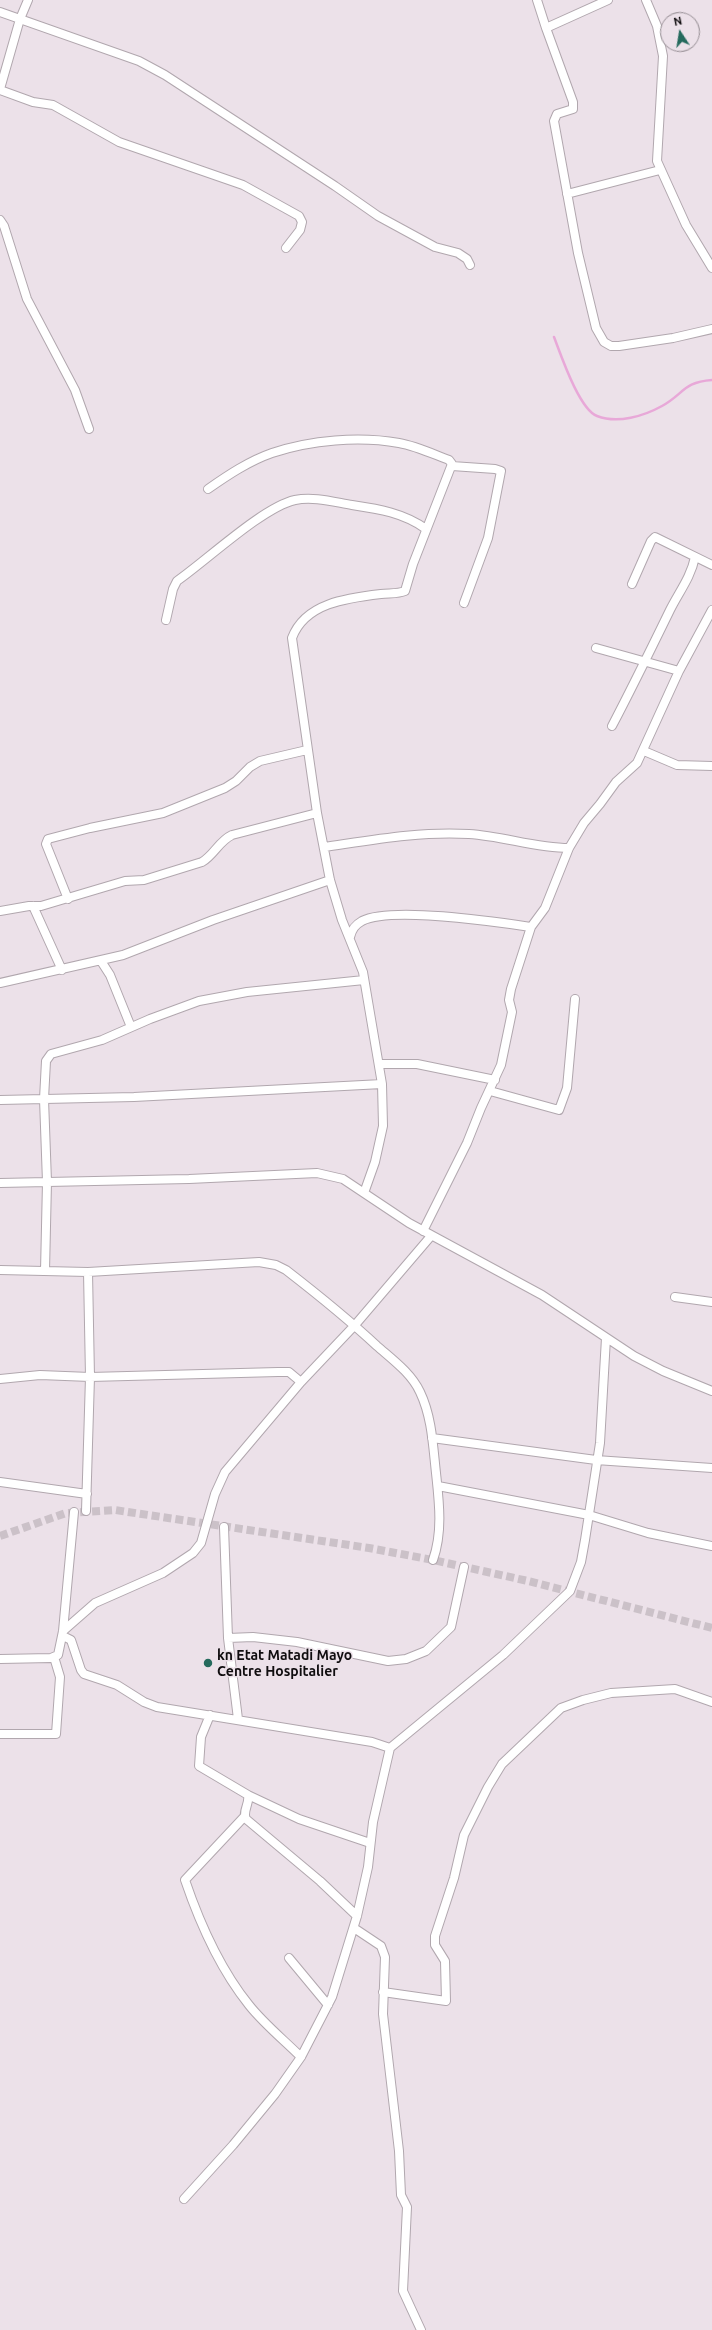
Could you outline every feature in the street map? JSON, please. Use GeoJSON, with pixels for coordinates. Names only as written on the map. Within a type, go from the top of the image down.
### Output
{"type":"FeatureCollection","features":[{"type":"Feature","properties":{"kind":"street"},"geometry":{"type":"LineString","coordinates":[[28,0],[20,19],[0,89],[33,102],[53,105],[119,142],[228,179],[271,199],[299,216],[302,222],[300,230],[286,248]]}},
{"type":"Feature","properties":{"kind":"street"},"geometry":{"type":"LineString","coordinates":[[538,0],[546,28],[573,102],[573,109],[557,114],[554,121],[567,194],[596,328],[604,342],[611,346],[673,338],[712,329]]}},
{"type":"Feature","properties":{"kind":"street"},"geometry":{"type":"LineString","coordinates":[[546,28],[608,0]]}},
{"type":"Feature","properties":{"kind":"street"},"geometry":{"type":"LineString","coordinates":[[646,0],[658,26],[663,56],[656,151],[660,170],[670,188],[686,225],[712,268]]}},
{"type":"Feature","properties":{"kind":"street"},"geometry":{"type":"LineString","coordinates":[[0,12],[139,62],[164,75],[335,186],[378,216],[435,247],[458,253],[467,259],[470,265]]}},
{"type":"Feature","properties":{"kind":"street"},"geometry":{"type":"LineString","coordinates":[[567,194],[660,170]]}},
{"type":"Feature","properties":{"kind":"street"},"geometry":{"type":"LineString","coordinates":[[0,220],[4,226],[27,299],[74,390],[90,429]]}},
{"type":"Feature","properties":{"kind":"street"},"geometry":{"type":"LineString","coordinates":[[208,489],[226,476],[272,453],[304,445],[332,442],[364,440],[399,443],[449,460],[452,466],[426,529],[404,592],[366,596],[326,605],[306,616],[298,623],[292,638],[292,649],[317,813],[330,880],[350,937],[361,963],[382,1084],[383,1126],[375,1162],[364,1193]]}},
{"type":"Feature","properties":{"kind":"street"},"geometry":{"type":"LineString","coordinates":[[452,466],[501,471],[488,538],[464,603]]}},
{"type":"Feature","properties":{"kind":"street"},"geometry":{"type":"LineString","coordinates":[[166,620],[172,589],[177,581],[235,536],[288,502],[309,499],[373,508],[400,515],[426,529]]}},
{"type":"Feature","properties":{"kind":"street"},"geometry":{"type":"LineString","coordinates":[[632,584],[651,541],[655,537],[712,565]]}},
{"type":"Feature","properties":{"kind":"street"},"geometry":{"type":"LineString","coordinates":[[612,726],[646,662],[671,608],[688,580],[695,557]]}},
{"type":"Feature","properties":{"kind":"street"},"geometry":{"type":"LineString","coordinates":[[423,1231],[467,1143],[502,1061],[512,1012],[509,1000],[531,926],[545,908],[569,848],[584,823],[616,782],[637,763],[644,751],[679,671],[712,610]]}},
{"type":"Feature","properties":{"kind":"street"},"geometry":{"type":"LineString","coordinates":[[596,648],[679,671]]}},
{"type":"Feature","properties":{"kind":"street"},"geometry":{"type":"LineString","coordinates":[[68,899],[46,844],[48,839],[90,828],[163,813],[225,788],[236,781],[250,767],[260,761],[308,750]]}},
{"type":"Feature","properties":{"kind":"street"},"geometry":{"type":"LineString","coordinates":[[644,751],[677,765],[712,766]]}},
{"type":"Feature","properties":{"kind":"street"},"geometry":{"type":"LineString","coordinates":[[0,911],[41,906],[125,881],[144,880],[198,863],[210,857],[220,842],[232,834],[317,813]]}},
{"type":"Feature","properties":{"kind":"street"},"geometry":{"type":"LineString","coordinates":[[324,847],[387,838],[445,833],[471,834],[552,848],[569,848]]}},
{"type":"Feature","properties":{"kind":"street"},"geometry":{"type":"LineString","coordinates":[[0,983],[101,961],[330,880]]}},
{"type":"Feature","properties":{"kind":"street"},"geometry":{"type":"LineString","coordinates":[[33,906],[62,970]]}},
{"type":"Feature","properties":{"kind":"street"},"geometry":{"type":"LineString","coordinates":[[350,937],[352,928],[363,920],[380,916],[426,915],[531,926]]}},
{"type":"Feature","properties":{"kind":"street"},"geometry":{"type":"LineString","coordinates":[[101,961],[110,975],[131,1027]]}},
{"type":"Feature","properties":{"kind":"street"},"geometry":{"type":"LineString","coordinates":[[45,1271],[47,1182],[44,1099],[46,1061],[51,1054],[102,1040],[180,1007],[213,998],[247,992],[364,980]]}},
{"type":"Feature","properties":{"kind":"street"},"geometry":{"type":"LineString","coordinates":[[490,1091],[559,1110],[567,1088],[575,999]]}},
{"type":"Feature","properties":{"kind":"street"},"geometry":{"type":"LineString","coordinates":[[379,1064],[417,1064],[495,1080]]}},
{"type":"Feature","properties":{"kind":"street"},"geometry":{"type":"LineString","coordinates":[[0,1100],[382,1084]]}},
{"type":"Feature","properties":{"kind":"street"},"geometry":{"type":"LineString","coordinates":[[0,1182],[47,1182],[317,1173],[337,1176],[430,1236],[542,1295],[606,1338],[664,1371],[712,1391]]}},
{"type":"Feature","properties":{"kind":"street"},"geometry":{"type":"LineString","coordinates":[[63,1633],[95,1603],[163,1573],[193,1553],[201,1543],[215,1494],[225,1472],[301,1382],[355,1325],[430,1236]]}},
{"type":"Feature","properties":{"kind":"street"},"geometry":{"type":"LineString","coordinates":[[0,1270],[88,1272],[201,1264],[268,1263],[286,1270],[355,1325],[411,1378],[426,1408],[432,1438],[438,1486],[439,1524],[433,1560]]}},
{"type":"Feature","properties":{"kind":"street"},"geometry":{"type":"LineString","coordinates":[[86,1511],[90,1377],[88,1272]]}},
{"type":"Feature","properties":{"kind":"street"},"geometry":{"type":"LineString","coordinates":[[675,1297],[712,1302]]}},
{"type":"Feature","properties":{"kind":"street"},"geometry":{"type":"LineString","coordinates":[[184,2199],[275,2094],[301,2057],[328,2005],[357,1916],[368,1867],[370,1843],[390,1748],[503,1655],[570,1592],[581,1562],[589,1515],[603,1409],[606,1338]]}},
{"type":"Feature","properties":{"kind":"street"},"geometry":{"type":"LineString","coordinates":[[0,1379],[40,1375],[90,1377],[289,1372],[301,1382]]}},
{"type":"Feature","properties":{"kind":"street"},"geometry":{"type":"LineString","coordinates":[[432,1438],[596,1460],[712,1468]]}},
{"type":"Feature","properties":{"kind":"street"},"geometry":{"type":"LineString","coordinates":[[0,1482],[87,1494]]}},
{"type":"Feature","properties":{"kind":"street"},"geometry":{"type":"LineString","coordinates":[[438,1486],[589,1515],[656,1535],[689,1540],[712,1546]]}},
{"type":"Feature","properties":{"kind":"street"},"geometry":{"type":"LineString","coordinates":[[0,1659],[54,1657],[58,1655],[63,1633],[74,1512]]}},
{"type":"Feature","properties":{"kind":"street"},"geometry":{"type":"LineString","coordinates":[[224,1527],[228,1638],[238,1719]]}},
{"type":"Feature","properties":{"kind":"street"},"geometry":{"type":"LineString","coordinates":[[228,1638],[253,1637],[297,1642],[388,1661],[406,1660],[426,1651],[452,1627],[464,1567]]}},
{"type":"Feature","properties":{"kind":"street"},"geometry":{"type":"LineString","coordinates":[[63,1633],[70,1640],[81,1670],[84,1674],[117,1685],[144,1702],[157,1707],[372,1742],[390,1748]]}},
{"type":"Feature","properties":{"kind":"street"},"geometry":{"type":"LineString","coordinates":[[0,1734],[56,1734],[60,1677],[54,1657]]}},
{"type":"Feature","properties":{"kind":"street"},"geometry":{"type":"LineString","coordinates":[[383,1992],[446,2001],[445,1961],[435,1945],[435,1936],[454,1878],[464,1835],[502,1764],[561,1708],[582,1700],[611,1693],[675,1689],[712,1702]]}},
{"type":"Feature","properties":{"kind":"street"},"geometry":{"type":"LineString","coordinates":[[210,1715],[201,1737],[200,1766],[248,1795],[299,1819],[370,1843]]}},
{"type":"Feature","properties":{"kind":"street"},"geometry":{"type":"LineString","coordinates":[[248,1795],[244,1817],[186,1880],[192,1900],[221,1965],[249,2006],[301,2057]]}},
{"type":"Feature","properties":{"kind":"street"},"geometry":{"type":"LineString","coordinates":[[244,1817],[270,1841],[320,1881],[357,1916]]}},
{"type":"Feature","properties":{"kind":"street"},"geometry":{"type":"LineString","coordinates":[[354,1928],[381,1946],[385,1957],[383,1992],[386,2049],[395,2112],[401,2195],[407,2207],[403,2291],[421,2330]]}},
{"type":"Feature","properties":{"kind":"street"},"geometry":{"type":"LineString","coordinates":[[289,1958],[328,2005]]}},
{"type":"Feature","properties":{"kind":"waterway"},"geometry":{"type":"LineString","coordinates":[[554,337],[577,393],[590,411],[597,416],[613,419],[639,416],[669,402],[684,389],[695,383],[712,380]]}},
{"type":"Feature","properties":{"kind":"tunnel"},"geometry":{"type":"LineString","coordinates":[[0,1536],[66,1513],[115,1510],[369,1548],[433,1560],[528,1581],[712,1628]]}},
{"type":"Feature","properties":{"kind":"place","name":"kn Etat Matadi Mayo Centre Hospitalier"},"geometry":{"type":"Point","coordinates":[208,1663]}}]}
